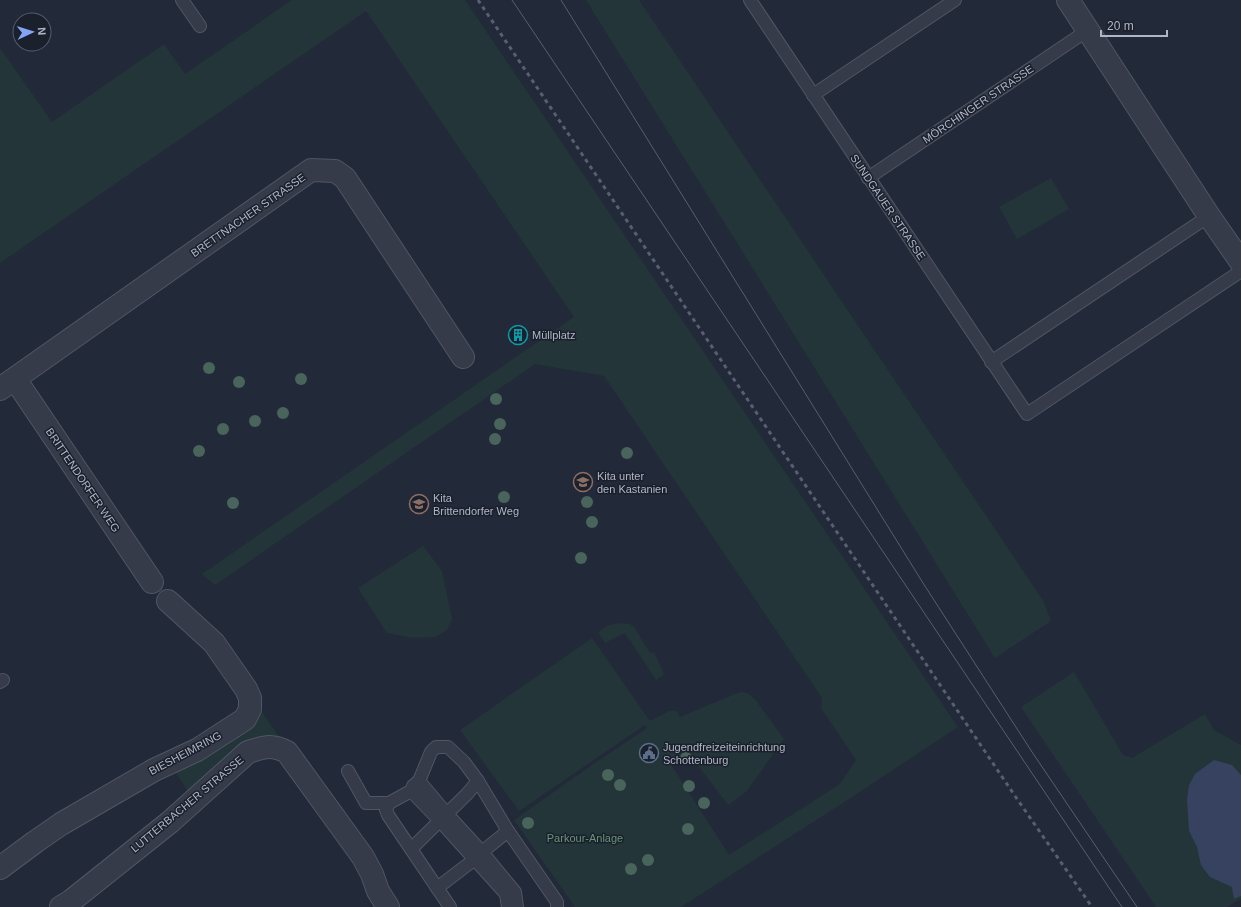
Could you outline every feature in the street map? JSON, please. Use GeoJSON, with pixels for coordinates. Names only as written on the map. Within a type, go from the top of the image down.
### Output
{"type":"FeatureCollection","features":[{"type":"Feature","properties":{"kind":"street"},"geometry":{"type":"LineString","coordinates":[[1068,0],[1209,216],[1241,262]]}},
{"type":"Feature","properties":{"kind":"street","name":"BRETTNACHER STRASSE"},"geometry":{"type":"LineString","coordinates":[[7,384],[311,170],[335,171],[345,178],[463,356]]}},
{"type":"Feature","properties":{"kind":"street","name":"BRITTENDORFER WEG"},"geometry":{"type":"LineString","coordinates":[[7,384],[152,582]]}},
{"type":"Feature","properties":{"kind":"street","name":"BIESHEIMRING"},"geometry":{"type":"LineString","coordinates":[[0,868],[61,824],[154,770],[197,750],[245,719],[250,709],[250,698],[246,689],[214,643],[168,601]]}},
{"type":"Feature","properties":{"kind":"street","name":"LUTTERBACHER STRASSE"},"geometry":{"type":"LineString","coordinates":[[61,907],[71,901],[170,822],[248,752],[263,747],[276,747],[287,752],[363,857],[372,874],[378,891],[388,907]]}},
{"type":"Feature","properties":{"kind":"lane"},"geometry":{"type":"LineString","coordinates":[[182,0],[200,26]]}},
{"type":"Feature","properties":{"kind":"lane","name":"SUNDGAUER STRASSE"},"geometry":{"type":"LineString","coordinates":[[750,0],[1027,414],[1241,271]]}},
{"type":"Feature","properties":{"kind":"lane"},"geometry":{"type":"LineString","coordinates":[[813,95],[956,0]]}},
{"type":"Feature","properties":{"kind":"lane","name":"MÖRCHINGER STRASSE"},"geometry":{"type":"LineString","coordinates":[[868,178],[1088,30]]}},
{"type":"Feature","properties":{"kind":"lane"},"geometry":{"type":"LineString","coordinates":[[991,362],[1209,216]]}},
{"type":"Feature","properties":{"kind":"lane"},"geometry":{"type":"LineString","coordinates":[[348,771],[366,803],[389,803],[410,791],[419,781],[431,752],[436,747],[448,747],[464,762],[478,781],[508,831],[557,902],[557,907]]}},
{"type":"Feature","properties":{"kind":"lane"},"geometry":{"type":"LineString","coordinates":[[419,781],[443,817],[515,892],[518,907]]}},
{"type":"Feature","properties":{"kind":"lane"},"geometry":{"type":"LineString","coordinates":[[411,849],[467,794],[478,781]]}},
{"type":"Feature","properties":{"kind":"lane"},"geometry":{"type":"LineString","coordinates":[[410,791],[443,817]]}},
{"type":"Feature","properties":{"kind":"lane"},"geometry":{"type":"LineString","coordinates":[[389,803],[386,810],[450,907]]}},
{"type":"Feature","properties":{"kind":"lane"},"geometry":{"type":"LineString","coordinates":[[437,888],[479,856],[508,831]]}},
{"type":"Feature","properties":{"kind":"lane"},"geometry":{"type":"LineString","coordinates":[[479,856],[506,894],[508,907]]}},
{"type":"Feature","properties":{"kind":"green space","name":"Parkour-Anlage"},"geometry":{"type":"Polygon","coordinates":[[[292,0],[465,0],[958,727],[681,907],[575,907],[514,820],[647,728],[645,725],[519,811],[460,730],[592,638],[650,721],[669,711],[677,711],[680,717],[740,692],[747,693],[755,699],[784,739],[746,792],[728,805],[690,755],[672,766],[729,855],[840,784],[856,760],[821,708],[822,698],[604,376],[535,364],[215,585],[202,574],[574,317],[366,11],[0,263],[0,48],[52,122],[164,44],[185,74],[292,0]]]}},
{"type":"Feature","properties":{"kind":"green space"},"geometry":{"type":"Polygon","coordinates":[[[586,0],[639,0],[1044,602],[1051,621],[995,658],[586,0]]]}},
{"type":"Feature","properties":{"kind":"green space"},"geometry":{"type":"Polygon","coordinates":[[[1051,178],[1069,209],[1017,239],[999,207],[1051,178]]]}},
{"type":"Feature","properties":{"kind":"green space"},"geometry":{"type":"Polygon","coordinates":[[[423,546],[442,571],[452,619],[447,630],[435,637],[413,638],[387,633],[358,588],[423,546]]]}},
{"type":"Feature","properties":{"kind":"green space"},"geometry":{"type":"Polygon","coordinates":[[[620,623],[630,624],[634,627],[650,653],[654,652],[664,674],[656,680],[625,633],[605,643],[598,632],[609,625],[620,623]]]}},
{"type":"Feature","properties":{"kind":"green space"},"geometry":{"type":"Polygon","coordinates":[[[1074,672],[1123,755],[1132,758],[1205,714],[1214,730],[1241,745],[1241,899],[1227,907],[1156,907],[1021,707],[1074,672]]]}},
{"type":"Feature","properties":{"kind":"green space"},"geometry":{"type":"Polygon","coordinates":[[[256,703],[280,738],[189,793],[174,770],[256,703]]]}},
{"type":"Feature","properties":{"kind":"water"},"geometry":{"type":"Polygon","coordinates":[[[1214,760],[1232,765],[1241,775],[1241,896],[1234,899],[1232,887],[1210,877],[1201,865],[1197,847],[1189,831],[1187,800],[1189,785],[1195,774],[1214,760]]]}},
{"type":"Feature","properties":{"kind":"tram line"},"geometry":{"type":"LineString","coordinates":[[512,0],[1122,907]]}},
{"type":"Feature","properties":{"kind":"tram line"},"geometry":{"type":"LineString","coordinates":[[561,0],[923,583],[1032,752],[1137,907]]}},
{"type":"Feature","properties":{"kind":"railway"},"geometry":{"type":"LineString","coordinates":[[478,0],[1015,796],[1092,907]]}},
{"type":"Feature","properties":{"kind":"place","name":"Müllplatz"},"geometry":{"type":"Point","coordinates":[518,335]}},
{"type":"Feature","properties":{"kind":"place","name":"Kita unter den Kastanien"},"geometry":{"type":"Point","coordinates":[583,482]}},
{"type":"Feature","properties":{"kind":"place","name":"Kita Brittendorfer Weg"},"geometry":{"type":"Point","coordinates":[419,504]}},
{"type":"Feature","properties":{"kind":"place","name":"Jugendfreizeiteinrichtung Schottenburg"},"geometry":{"type":"Point","coordinates":[649,753]}}]}
